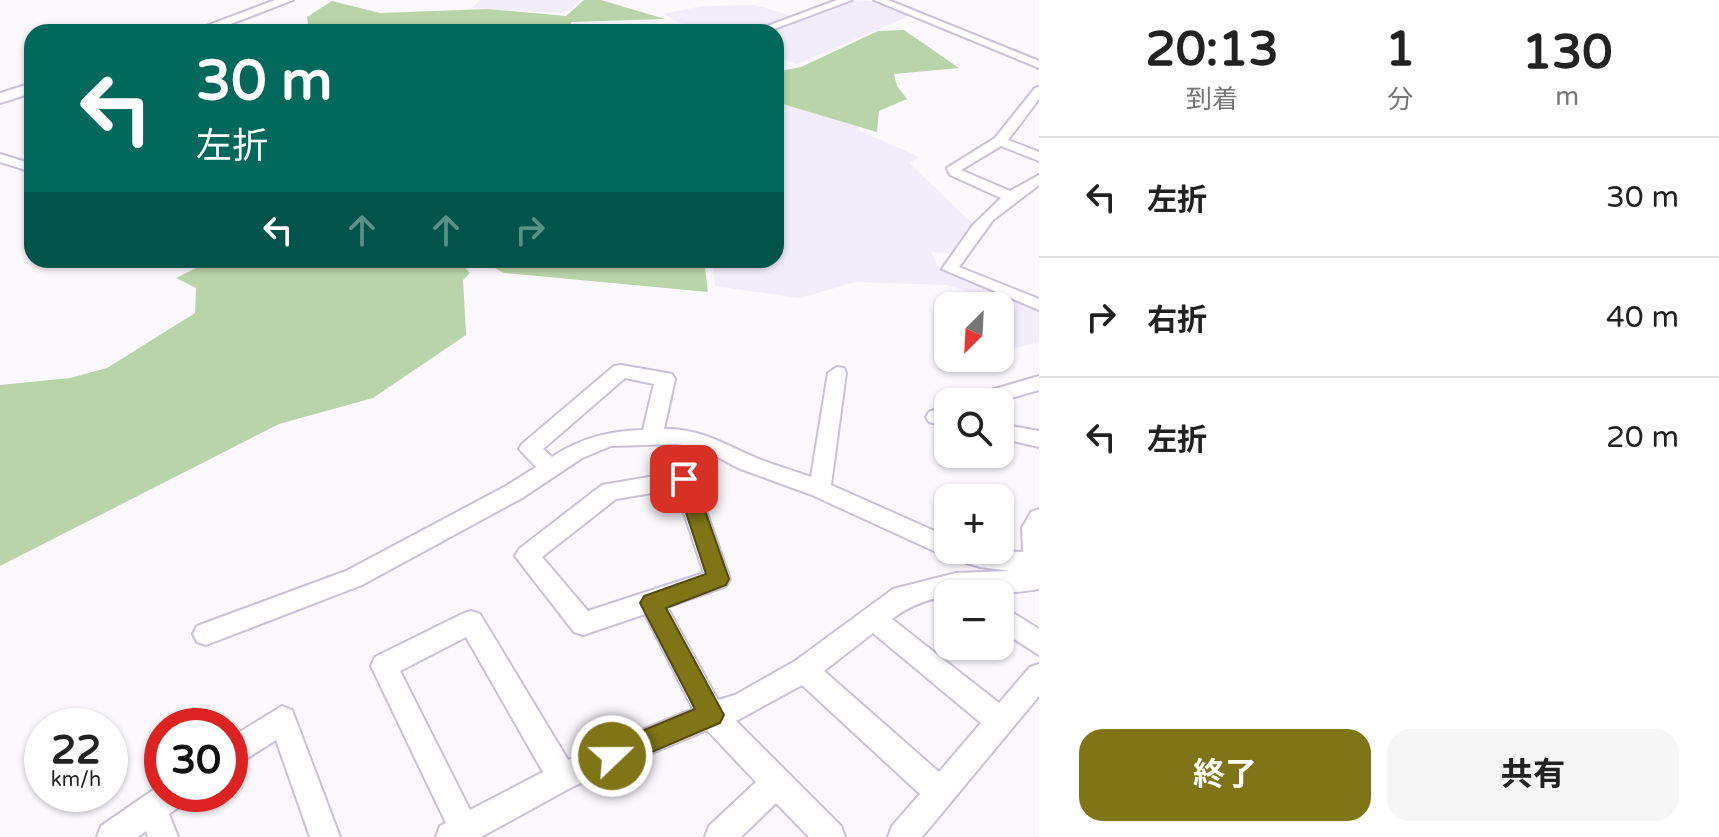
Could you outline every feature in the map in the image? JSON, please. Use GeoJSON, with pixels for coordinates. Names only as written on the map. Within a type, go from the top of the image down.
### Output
{"type":"FeatureCollection","features":[{"type":"Feature","properties":{"kind":"street"},"geometry":{"type":"LineString","coordinates":[[220,24],[287,0]]}},
{"type":"Feature","properties":{"kind":"street"},"geometry":{"type":"LineString","coordinates":[[779,24],[847,0]]}},
{"type":"Feature","properties":{"kind":"street"},"geometry":{"type":"LineString","coordinates":[[879,0],[1039,65]]}},
{"type":"Feature","properties":{"kind":"street"},"geometry":{"type":"LineString","coordinates":[[0,98],[24,90]]}},
{"type":"Feature","properties":{"kind":"street"},"geometry":{"type":"LineString","coordinates":[[1009,196],[955,172],[954,168],[1000,141],[1039,91]]}},
{"type":"Feature","properties":{"kind":"street"},"geometry":{"type":"LineString","coordinates":[[1000,141],[1039,157]]}},
{"type":"Feature","properties":{"kind":"street"},"geometry":{"type":"LineString","coordinates":[[0,158],[24,166]]}},
{"type":"Feature","properties":{"kind":"street"},"geometry":{"type":"LineString","coordinates":[[1039,179],[1009,196],[978,225],[950,269],[1039,305]]}},
{"type":"Feature","properties":{"kind":"street"},"geometry":{"type":"LineString","coordinates":[[551,468],[529,449],[621,371],[665,379],[652,436]]}},
{"type":"Feature","properties":{"kind":"street"},"geometry":{"type":"LineString","coordinates":[[820,489],[837,373]]}},
{"type":"Feature","properties":{"kind":"street"},"geometry":{"type":"LineString","coordinates":[[1014,390],[1039,383]]}},
{"type":"Feature","properties":{"kind":"street"},"geometry":{"type":"LineString","coordinates":[[1014,434],[1039,439]]}},
{"type":"Feature","properties":{"kind":"street"},"geometry":{"type":"LineString","coordinates":[[206,634],[354,578],[514,492],[575,452],[609,439],[652,436],[708,442],[745,462],[820,489],[934,541]]}},
{"type":"Feature","properties":{"kind":"street"},"geometry":{"type":"LineString","coordinates":[[684,479],[718,579],[652,603],[583,624],[527,556],[610,491],[684,479]]}},
{"type":"Feature","properties":{"kind":"street"},"geometry":{"type":"LineString","coordinates":[[1014,583],[1036,580],[1033,528],[1039,518]]}},
{"type":"Feature","properties":{"kind":"street"},"geometry":{"type":"LineString","coordinates":[[1014,561],[1036,564]]}},
{"type":"Feature","properties":{"kind":"street"},"geometry":{"type":"LineString","coordinates":[[562,777],[471,622],[384,666],[457,833],[562,777],[711,715],[740,707],[804,670],[902,597],[934,593]]}},
{"type":"Feature","properties":{"kind":"street"},"geometry":{"type":"LineString","coordinates":[[652,603],[711,715],[830,837]]}},
{"type":"Feature","properties":{"kind":"street"},"geometry":{"type":"LineString","coordinates":[[875,620],[1001,722]]}},
{"type":"Feature","properties":{"kind":"street"},"geometry":{"type":"LineString","coordinates":[[1014,626],[1039,643]]}},
{"type":"Feature","properties":{"kind":"street"},"geometry":{"type":"LineString","coordinates":[[804,670],[941,793]]}},
{"type":"Feature","properties":{"kind":"street"},"geometry":{"type":"LineString","coordinates":[[903,837],[1039,676]]}},
{"type":"Feature","properties":{"kind":"street"},"geometry":{"type":"LineString","coordinates":[[248,743],[282,719],[325,837]]}},
{"type":"Feature","properties":{"kind":"street"},"geometry":{"type":"LineString","coordinates":[[720,837],[777,782]]}},
{"type":"Feature","properties":{"kind":"street"},"geometry":{"type":"LineString","coordinates":[[112,837],[147,812]]}},
{"type":"Feature","properties":{"kind":"street"},"geometry":{"type":"LineString","coordinates":[[162,812],[163,837]]}},
{"type":"Feature","properties":{"kind":"shaded area"},"geometry":{"type":"Polygon","coordinates":[[[480,0],[580,0],[572,9],[560,13],[472,8],[480,0]]]}},
{"type":"Feature","properties":{"kind":"shaded area"},"geometry":{"type":"Polygon","coordinates":[[[858,0],[879,2],[914,14],[797,64],[784,60],[784,24],[682,24],[663,14],[702,6],[755,5],[803,19],[858,0]]]}},
{"type":"Feature","properties":{"kind":"shaded area"},"geometry":{"type":"Polygon","coordinates":[[[784,99],[857,122],[860,131],[920,157],[909,163],[973,224],[952,254],[931,252],[939,268],[995,292],[966,292],[946,285],[856,282],[800,298],[715,286],[713,268],[784,268],[784,99]]]}},
{"type":"Feature","properties":{"kind":"shaded area"},"geometry":{"type":"Polygon","coordinates":[[[1014,300],[1039,311],[1039,343],[1014,348],[1014,300]]]}},
{"type":"Feature","properties":{"kind":"green space"},"geometry":{"type":"Polygon","coordinates":[[[584,0],[601,0],[665,19],[571,24],[308,24],[307,17],[332,1],[380,13],[487,9],[566,16],[584,0]]]}},
{"type":"Feature","properties":{"kind":"green space"},"geometry":{"type":"Polygon","coordinates":[[[904,30],[959,68],[894,74],[897,86],[907,99],[879,111],[877,132],[784,104],[784,70],[801,67],[878,31],[904,30]]]}},
{"type":"Feature","properties":{"kind":"green space"},"geometry":{"type":"Polygon","coordinates":[[[196,268],[465,268],[470,273],[463,280],[466,335],[373,398],[279,424],[0,566],[0,385],[70,378],[107,368],[195,313],[196,288],[176,278],[196,268]]]}},
{"type":"Feature","properties":{"kind":"green space"},"geometry":{"type":"Polygon","coordinates":[[[495,268],[705,268],[708,292],[504,273],[495,268]]]}},
{"type":"Feature","properties":{"kind":"route"},"geometry":{"type":"LineString","coordinates":[[612,756],[711,715],[652,603],[718,579],[684,479]]}}]}
